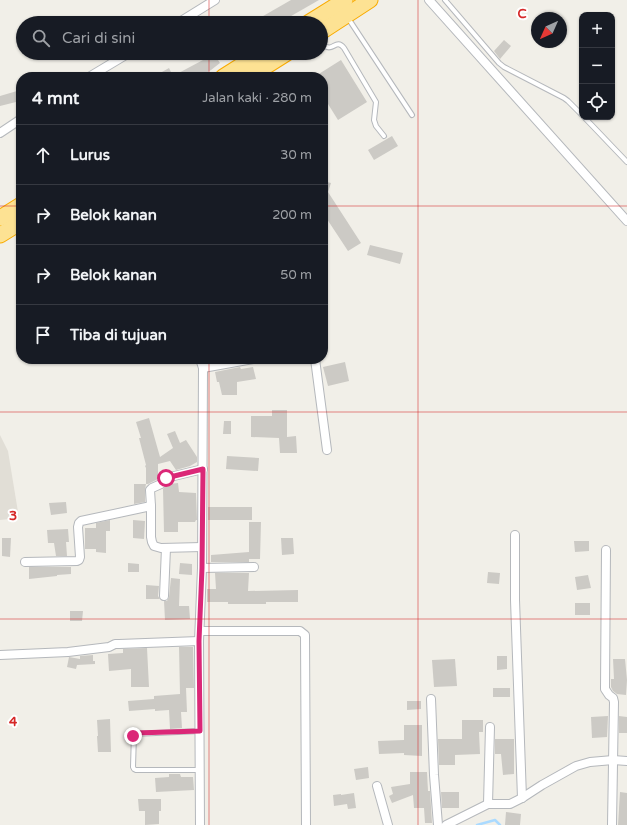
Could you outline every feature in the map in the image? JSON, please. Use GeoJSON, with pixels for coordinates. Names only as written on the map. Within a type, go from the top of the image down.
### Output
{"type":"FeatureCollection","features":[{"type":"Feature","properties":{"kind":"highway"},"geometry":{"type":"LineString","coordinates":[[319,16],[345,0]]}},
{"type":"Feature","properties":{"kind":"highway"},"geometry":{"type":"LineString","coordinates":[[328,28],[370,0]]}},
{"type":"Feature","properties":{"kind":"highway"},"geometry":{"type":"LineString","coordinates":[[231,72],[250,60]]}},
{"type":"Feature","properties":{"kind":"highway"},"geometry":{"type":"LineString","coordinates":[[257,72],[276,60]]}},
{"type":"Feature","properties":{"kind":"highway"},"geometry":{"type":"LineString","coordinates":[[0,218],[16,208]]}},
{"type":"Feature","properties":{"kind":"highway"},"geometry":{"type":"LineString","coordinates":[[0,235],[16,225]]}},
{"type":"Feature","properties":{"kind":"street"},"geometry":{"type":"LineString","coordinates":[[189,16],[215,0]]}},
{"type":"Feature","properties":{"kind":"street"},"geometry":{"type":"LineString","coordinates":[[429,0],[627,221]]}},
{"type":"Feature","properties":{"kind":"street"},"geometry":{"type":"LineString","coordinates":[[97,72],[117,60]]}},
{"type":"Feature","properties":{"kind":"street"},"geometry":{"type":"LineString","coordinates":[[0,133],[16,122]]}},
{"type":"Feature","properties":{"kind":"street"},"geometry":{"type":"LineString","coordinates":[[200,825],[199,641],[202,568],[204,368],[202,364]]}},
{"type":"Feature","properties":{"kind":"street"},"geometry":{"type":"LineString","coordinates":[[204,368],[226,364]]}},
{"type":"Feature","properties":{"kind":"street"},"geometry":{"type":"LineString","coordinates":[[316,364],[327,450]]}},
{"type":"Feature","properties":{"kind":"street"},"geometry":{"type":"LineString","coordinates":[[202,547],[166,548],[154,546],[152,542],[150,490],[168,477],[203,469]]}},
{"type":"Feature","properties":{"kind":"street"},"geometry":{"type":"LineString","coordinates":[[25,562],[79,560],[78,527],[81,521],[151,506]]}},
{"type":"Feature","properties":{"kind":"street"},"geometry":{"type":"LineString","coordinates":[[515,535],[515,600],[522,798]]}},
{"type":"Feature","properties":{"kind":"street"},"geometry":{"type":"LineString","coordinates":[[164,596],[166,548]]}},
{"type":"Feature","properties":{"kind":"street"},"geometry":{"type":"LineString","coordinates":[[606,550],[605,689],[613,698],[614,702],[612,825]]}},
{"type":"Feature","properties":{"kind":"street"},"geometry":{"type":"LineString","coordinates":[[202,568],[254,567]]}},
{"type":"Feature","properties":{"kind":"street"},"geometry":{"type":"LineString","coordinates":[[200,631],[300,631],[305,635],[306,825]]}},
{"type":"Feature","properties":{"kind":"street"},"geometry":{"type":"LineString","coordinates":[[0,655],[68,652],[109,647],[115,644],[199,641]]}},
{"type":"Feature","properties":{"kind":"street"},"geometry":{"type":"LineString","coordinates":[[431,699],[434,775],[438,825]]}},
{"type":"Feature","properties":{"kind":"street"},"geometry":{"type":"LineString","coordinates":[[488,804],[490,727]]}},
{"type":"Feature","properties":{"kind":"street"},"geometry":{"type":"LineString","coordinates":[[446,825],[488,804],[510,804],[576,766],[590,762],[627,760]]}},
{"type":"Feature","properties":{"kind":"street"},"geometry":{"type":"LineString","coordinates":[[377,786],[388,825]]}},
{"type":"Feature","properties":{"kind":"lane"},"geometry":{"type":"LineString","coordinates":[[445,0],[499,63],[564,98],[579,112]]}},
{"type":"Feature","properties":{"kind":"lane"},"geometry":{"type":"LineString","coordinates":[[347,16],[412,114]]}},
{"type":"Feature","properties":{"kind":"lane"},"geometry":{"type":"LineString","coordinates":[[328,47],[342,44],[376,102],[374,120],[376,126],[384,136]]}},
{"type":"Feature","properties":{"kind":"lane"},"geometry":{"type":"LineString","coordinates":[[587,120],[627,162]]}},
{"type":"Feature","properties":{"kind":"lane"},"geometry":{"type":"LineString","coordinates":[[200,731],[134,734],[133,767],[136,770],[200,770]]}},
{"type":"Feature","properties":{"kind":"shaded area"},"geometry":{"type":"Polygon","coordinates":[[[0,435],[8,451],[19,518],[0,520],[0,435]]]}},
{"type":"Feature","properties":{"kind":"building"},"geometry":{"type":"Polygon","coordinates":[[[291,0],[319,0],[291,16],[263,16],[291,0]]]}},
{"type":"Feature","properties":{"kind":"building"},"geometry":{"type":"Polygon","coordinates":[[[504,40],[511,46],[500,59],[494,51],[504,40]]]}},
{"type":"Feature","properties":{"kind":"building"},"geometry":{"type":"Polygon","coordinates":[[[203,60],[218,60],[220,63],[208,72],[180,72],[203,60]]]}},
{"type":"Feature","properties":{"kind":"building"},"geometry":{"type":"Polygon","coordinates":[[[341,60],[367,102],[338,120],[328,104],[328,72],[322,72],[341,60]]]}},
{"type":"Feature","properties":{"kind":"building"},"geometry":{"type":"Polygon","coordinates":[[[169,68],[171,72],[162,72],[169,68]]]}},
{"type":"Feature","properties":{"kind":"building"},"geometry":{"type":"Polygon","coordinates":[[[16,91],[16,102],[0,106],[0,96],[16,91]]]}},
{"type":"Feature","properties":{"kind":"building"},"geometry":{"type":"Polygon","coordinates":[[[392,136],[398,146],[374,160],[368,150],[392,136]]]}},
{"type":"Feature","properties":{"kind":"building"},"geometry":{"type":"Polygon","coordinates":[[[328,182],[331,183],[328,192],[328,182]]]}},
{"type":"Feature","properties":{"kind":"building"},"geometry":{"type":"Polygon","coordinates":[[[328,192],[361,243],[348,251],[328,221],[328,192]]]}},
{"type":"Feature","properties":{"kind":"building"},"geometry":{"type":"Polygon","coordinates":[[[370,245],[403,253],[400,264],[367,255],[370,245]]]}},
{"type":"Feature","properties":{"kind":"building"},"geometry":{"type":"Polygon","coordinates":[[[345,362],[349,381],[328,386],[323,367],[345,362]]]}},
{"type":"Feature","properties":{"kind":"building"},"geometry":{"type":"Polygon","coordinates":[[[240,367],[241,369],[253,367],[256,379],[237,382],[237,395],[222,395],[215,372],[240,367]]]}},
{"type":"Feature","properties":{"kind":"building"},"geometry":{"type":"Polygon","coordinates":[[[272,410],[287,410],[287,437],[296,436],[297,453],[280,453],[279,438],[251,437],[251,416],[272,416],[272,410]]]}},
{"type":"Feature","properties":{"kind":"building"},"geometry":{"type":"Polygon","coordinates":[[[149,418],[160,457],[173,448],[167,434],[175,431],[180,443],[186,440],[197,457],[197,462],[190,466],[176,470],[170,461],[158,464],[158,479],[146,484],[146,465],[139,438],[141,438],[136,422],[149,418]]]}},
{"type":"Feature","properties":{"kind":"building"},"geometry":{"type":"Polygon","coordinates":[[[224,421],[231,421],[231,434],[223,434],[224,421]]]}},
{"type":"Feature","properties":{"kind":"building"},"geometry":{"type":"Polygon","coordinates":[[[227,456],[259,458],[258,471],[226,469],[227,456]]]}},
{"type":"Feature","properties":{"kind":"building"},"geometry":{"type":"Polygon","coordinates":[[[178,483],[179,492],[196,493],[197,520],[195,522],[178,522],[178,532],[164,532],[163,489],[169,484],[178,483]]]}},
{"type":"Feature","properties":{"kind":"building"},"geometry":{"type":"Polygon","coordinates":[[[134,484],[146,484],[145,502],[134,504],[134,484]]]}},
{"type":"Feature","properties":{"kind":"building"},"geometry":{"type":"Polygon","coordinates":[[[66,502],[67,513],[51,515],[49,503],[66,502]]]}},
{"type":"Feature","properties":{"kind":"building"},"geometry":{"type":"Polygon","coordinates":[[[208,507],[252,507],[252,520],[208,520],[208,507]]]}},
{"type":"Feature","properties":{"kind":"building"},"geometry":{"type":"Polygon","coordinates":[[[110,520],[110,531],[106,531],[106,553],[96,552],[96,549],[85,549],[85,528],[96,528],[96,523],[110,520]]]}},
{"type":"Feature","properties":{"kind":"building"},"geometry":{"type":"Polygon","coordinates":[[[133,520],[145,521],[144,539],[133,538],[133,520]]]}},
{"type":"Feature","properties":{"kind":"building"},"geometry":{"type":"Polygon","coordinates":[[[249,522],[261,522],[260,559],[249,559],[249,562],[211,562],[211,555],[249,552],[249,522]]]}},
{"type":"Feature","properties":{"kind":"building"},"geometry":{"type":"Polygon","coordinates":[[[68,529],[69,542],[66,542],[67,556],[56,556],[54,543],[48,543],[47,530],[68,529]]]}},
{"type":"Feature","properties":{"kind":"building"},"geometry":{"type":"Polygon","coordinates":[[[2,538],[11,538],[10,557],[2,556],[2,538]]]}},
{"type":"Feature","properties":{"kind":"building"},"geometry":{"type":"Polygon","coordinates":[[[281,538],[293,538],[294,554],[282,555],[281,538]]]}},
{"type":"Feature","properties":{"kind":"building"},"geometry":{"type":"Polygon","coordinates":[[[574,541],[589,541],[589,551],[575,552],[574,541]]]}},
{"type":"Feature","properties":{"kind":"building"},"geometry":{"type":"Polygon","coordinates":[[[128,563],[139,564],[139,572],[128,572],[128,563]]]}},
{"type":"Feature","properties":{"kind":"building"},"geometry":{"type":"Polygon","coordinates":[[[180,563],[192,564],[192,575],[179,574],[180,563]]]}},
{"type":"Feature","properties":{"kind":"building"},"geometry":{"type":"Polygon","coordinates":[[[29,567],[71,567],[71,574],[29,579],[29,567]]]}},
{"type":"Feature","properties":{"kind":"building"},"geometry":{"type":"Polygon","coordinates":[[[488,572],[500,573],[499,584],[487,583],[488,572]]]}},
{"type":"Feature","properties":{"kind":"building"},"geometry":{"type":"Polygon","coordinates":[[[215,573],[249,573],[248,591],[298,590],[298,602],[228,604],[228,602],[207,602],[207,589],[216,589],[215,573]]]}},
{"type":"Feature","properties":{"kind":"building"},"geometry":{"type":"Polygon","coordinates":[[[588,575],[591,588],[577,590],[575,577],[588,575]]]}},
{"type":"Feature","properties":{"kind":"building"},"geometry":{"type":"Polygon","coordinates":[[[171,578],[180,579],[179,606],[189,606],[190,619],[165,620],[164,601],[167,601],[169,597],[171,578]]]}},
{"type":"Feature","properties":{"kind":"building"},"geometry":{"type":"Polygon","coordinates":[[[146,585],[159,586],[158,596],[160,599],[146,599],[146,585]]]}},
{"type":"Feature","properties":{"kind":"building"},"geometry":{"type":"Polygon","coordinates":[[[575,603],[590,603],[590,615],[575,615],[575,603]]]}},
{"type":"Feature","properties":{"kind":"building"},"geometry":{"type":"Polygon","coordinates":[[[70,611],[83,611],[82,621],[70,621],[70,611]]]}},
{"type":"Feature","properties":{"kind":"building"},"geometry":{"type":"Polygon","coordinates":[[[179,647],[193,647],[194,688],[186,688],[187,712],[181,712],[182,728],[170,729],[169,710],[155,711],[155,709],[129,711],[128,701],[154,699],[154,696],[180,694],[179,647]]]}},
{"type":"Feature","properties":{"kind":"building"},"geometry":{"type":"Polygon","coordinates":[[[147,648],[149,687],[131,687],[131,669],[109,671],[108,654],[123,653],[123,649],[147,648]]]}},
{"type":"Feature","properties":{"kind":"building"},"geometry":{"type":"Polygon","coordinates":[[[93,655],[93,661],[95,661],[95,664],[77,665],[76,669],[67,667],[69,657],[80,659],[80,656],[93,655]]]}},
{"type":"Feature","properties":{"kind":"building"},"geometry":{"type":"Polygon","coordinates":[[[497,656],[507,656],[507,669],[497,670],[497,656]]]}},
{"type":"Feature","properties":{"kind":"building"},"geometry":{"type":"Polygon","coordinates":[[[455,659],[457,686],[434,687],[432,660],[455,659]]]}},
{"type":"Feature","properties":{"kind":"building"},"geometry":{"type":"Polygon","coordinates":[[[613,659],[625,659],[627,680],[626,695],[617,694],[611,687],[611,679],[614,679],[613,659]]]}},
{"type":"Feature","properties":{"kind":"building"},"geometry":{"type":"Polygon","coordinates":[[[493,688],[510,688],[510,697],[493,697],[493,688]]]}},
{"type":"Feature","properties":{"kind":"building"},"geometry":{"type":"Polygon","coordinates":[[[407,701],[421,701],[421,709],[407,710],[407,701]]]}},
{"type":"Feature","properties":{"kind":"building"},"geometry":{"type":"Polygon","coordinates":[[[608,716],[607,737],[592,738],[591,717],[608,716]]]}},
{"type":"Feature","properties":{"kind":"building"},"geometry":{"type":"Polygon","coordinates":[[[619,716],[627,717],[627,733],[619,733],[619,716]]]}},
{"type":"Feature","properties":{"kind":"building"},"geometry":{"type":"Polygon","coordinates":[[[110,719],[111,752],[98,752],[97,720],[110,719]]]}},
{"type":"Feature","properties":{"kind":"building"},"geometry":{"type":"Polygon","coordinates":[[[462,720],[483,720],[483,732],[479,732],[480,754],[455,755],[455,765],[439,765],[438,739],[462,739],[462,720]]]}},
{"type":"Feature","properties":{"kind":"building"},"geometry":{"type":"Polygon","coordinates":[[[404,725],[422,725],[422,756],[404,755],[404,753],[379,754],[378,741],[404,740],[404,725]]]}},
{"type":"Feature","properties":{"kind":"building"},"geometry":{"type":"Polygon","coordinates":[[[495,739],[514,739],[514,774],[503,775],[501,754],[495,754],[495,739]]]}},
{"type":"Feature","properties":{"kind":"building"},"geometry":{"type":"Polygon","coordinates":[[[368,767],[369,778],[356,780],[354,769],[368,767]]]}},
{"type":"Feature","properties":{"kind":"building"},"geometry":{"type":"Polygon","coordinates":[[[410,772],[427,772],[432,823],[425,823],[424,808],[414,808],[413,795],[392,803],[389,796],[393,794],[391,787],[410,784],[410,772]]]}},
{"type":"Feature","properties":{"kind":"building"},"geometry":{"type":"Polygon","coordinates":[[[169,774],[180,774],[181,777],[193,777],[194,790],[156,792],[155,778],[169,777],[169,774]]]}},
{"type":"Feature","properties":{"kind":"building"},"geometry":{"type":"Polygon","coordinates":[[[441,792],[459,792],[459,808],[442,808],[441,792]]]}},
{"type":"Feature","properties":{"kind":"building"},"geometry":{"type":"Polygon","coordinates":[[[620,792],[627,793],[627,825],[618,825],[620,792]]]}},
{"type":"Feature","properties":{"kind":"building"},"geometry":{"type":"Polygon","coordinates":[[[354,793],[356,808],[348,809],[347,804],[334,806],[333,795],[354,793]]]}},
{"type":"Feature","properties":{"kind":"building"},"geometry":{"type":"Polygon","coordinates":[[[138,799],[161,799],[159,824],[145,825],[145,811],[139,811],[138,799]]]}},
{"type":"Feature","properties":{"kind":"building"},"geometry":{"type":"Polygon","coordinates":[[[506,812],[521,814],[520,825],[505,825],[506,812]]]}},
{"type":"Feature","properties":{"kind":"waterway"},"geometry":{"type":"LineString","coordinates":[[477,825],[495,820],[500,825]]}},
{"type":"Feature","properties":{"kind":"route"},"geometry":{"type":"LineString","coordinates":[[133,736],[136,733],[200,731],[199,641],[202,568],[203,469],[166,478]]}}]}
